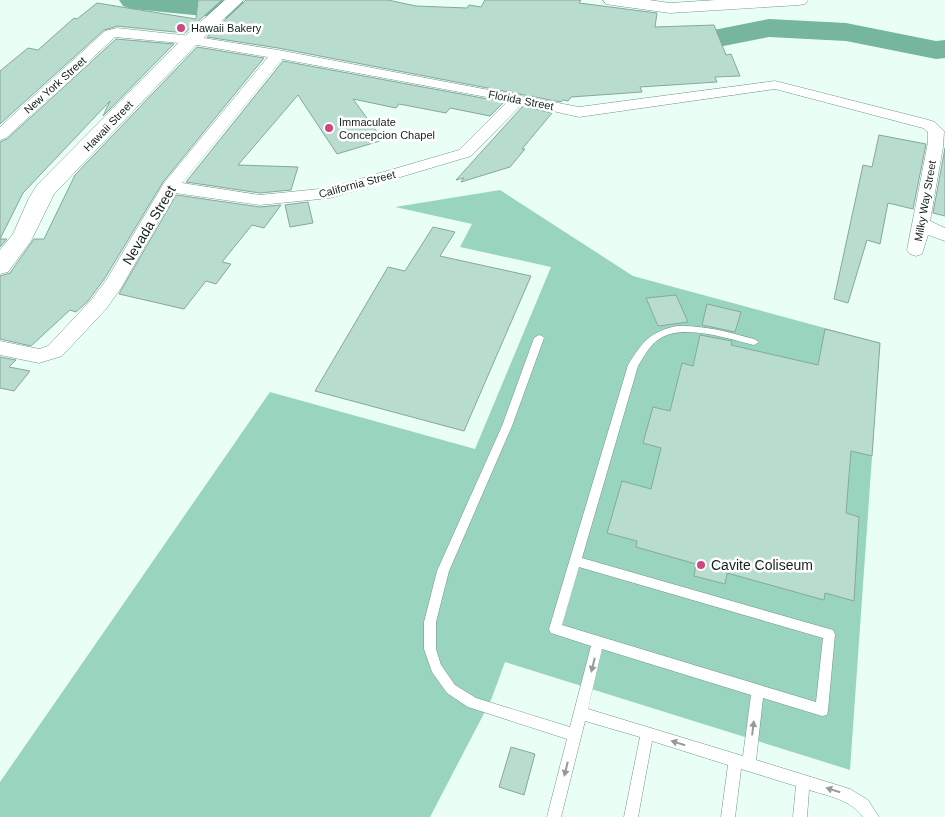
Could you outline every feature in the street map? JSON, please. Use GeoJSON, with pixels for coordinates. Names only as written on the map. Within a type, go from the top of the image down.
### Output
{"type":"FeatureCollection","features":[{"type":"Feature","properties":{"kind":"street","name":"Hawaii Street"},"geometry":{"type":"LineString","coordinates":[[0,266],[23,236],[45,190],[191,40],[235,0]]}},
{"type":"Feature","properties":{"kind":"street"},"geometry":{"type":"LineString","coordinates":[[622,1],[670,8],[690,8],[798,0]]}},
{"type":"Feature","properties":{"kind":"street","name":"Florida Street"},"geometry":{"type":"LineString","coordinates":[[110,34],[125,32],[278,54],[584,112],[775,85],[929,126]]}},
{"type":"Feature","properties":{"kind":"street","name":"New York Street"},"geometry":{"type":"LineString","coordinates":[[0,135],[110,34]]}},
{"type":"Feature","properties":{"kind":"street","name":"Nevada Street"},"geometry":{"type":"LineString","coordinates":[[0,348],[38,356],[55,350],[99,304],[114,283],[170,187],[278,54]]}},
{"type":"Feature","properties":{"kind":"street","name":"California Street"},"geometry":{"type":"LineString","coordinates":[[170,187],[260,200],[330,193],[465,153],[519,99]]}},
{"type":"Feature","properties":{"kind":"street","name":"Milky Way Street"},"geometry":{"type":"LineString","coordinates":[[916,250],[922,223],[937,175],[936,131],[929,126]]}},
{"type":"Feature","properties":{"kind":"street"},"geometry":{"type":"LineString","coordinates":[[922,223],[927,228],[945,235]]}},
{"type":"Feature","properties":{"kind":"lane"},"geometry":{"type":"LineString","coordinates":[[575,561],[829,634],[822,710],[555,629],[575,561],[633,365],[643,348],[657,336],[674,330],[693,329],[754,342]]}},
{"type":"Feature","properties":{"kind":"lane"},"geometry":{"type":"LineString","coordinates":[[539,338],[507,426],[443,571],[430,622],[430,649],[436,668],[451,688],[473,703],[575,735]]}},
{"type":"Feature","properties":{"kind":"lane"},"geometry":{"type":"LineString","coordinates":[[554,817],[598,642]]}},
{"type":"Feature","properties":{"kind":"lane"},"geometry":{"type":"LineString","coordinates":[[749,764],[758,691]]}},
{"type":"Feature","properties":{"kind":"lane"},"geometry":{"type":"LineString","coordinates":[[581,713],[749,764],[855,799],[872,817]]}},
{"type":"Feature","properties":{"kind":"lane"},"geometry":{"type":"LineString","coordinates":[[631,817],[647,733]]}},
{"type":"Feature","properties":{"kind":"lane"},"geometry":{"type":"LineString","coordinates":[[728,817],[735,760]]}},
{"type":"Feature","properties":{"kind":"lane"},"geometry":{"type":"LineString","coordinates":[[800,817],[803,781]]}},
{"type":"Feature","properties":{"kind":"green space"},"geometry":{"type":"Polygon","coordinates":[[[500,190],[633,276],[880,343],[850,770],[505,662],[491,700],[430,817],[0,817],[0,782],[270,392],[475,449],[551,267],[460,247],[472,224],[395,207],[500,190]]]}},
{"type":"Feature","properties":{"kind":"building"},"geometry":{"type":"Polygon","coordinates":[[[198,0],[222,0],[185,33],[117,26],[104,30],[0,124],[0,71],[28,48],[38,50],[74,18],[77,19],[97,3],[196,19],[198,0]]]}},
{"type":"Feature","properties":{"kind":"building"},"geometry":{"type":"Polygon","coordinates":[[[246,0],[388,0],[416,6],[467,8],[469,5],[481,7],[485,0],[581,0],[579,3],[657,13],[655,27],[714,25],[726,55],[731,54],[740,76],[715,77],[717,82],[640,87],[642,92],[571,97],[568,101],[563,100],[561,102],[278,48],[207,37],[246,0]]]}},
{"type":"Feature","properties":{"kind":"building"},"geometry":{"type":"Polygon","coordinates":[[[116,39],[174,44],[103,116],[110,101],[23,193],[0,239],[0,142],[7,139],[116,39]]]}},
{"type":"Feature","properties":{"kind":"building"},"geometry":{"type":"Polygon","coordinates":[[[197,47],[264,58],[163,182],[105,278],[88,301],[76,312],[70,310],[31,346],[0,339],[0,276],[10,273],[34,239],[44,239],[75,175],[197,47]]]}},
{"type":"Feature","properties":{"kind":"building"},"geometry":{"type":"Polygon","coordinates":[[[283,61],[504,102],[490,116],[450,108],[446,113],[399,104],[396,108],[353,99],[383,140],[337,154],[298,95],[238,165],[298,167],[291,190],[260,193],[186,182],[283,61]]]}},
{"type":"Feature","properties":{"kind":"building"},"geometry":{"type":"Polygon","coordinates":[[[523,106],[552,113],[522,149],[525,149],[510,167],[461,182],[464,178],[456,180],[523,106]]]}},
{"type":"Feature","properties":{"kind":"building"},"geometry":{"type":"Polygon","coordinates":[[[879,135],[926,144],[913,209],[888,203],[880,244],[867,240],[848,303],[834,299],[863,165],[872,167],[879,135]]]}},
{"type":"Feature","properties":{"kind":"building"},"geometry":{"type":"Polygon","coordinates":[[[945,148],[945,216],[933,213],[945,148]]]}},
{"type":"Feature","properties":{"kind":"building"},"geometry":{"type":"Polygon","coordinates":[[[176,195],[260,207],[281,205],[264,228],[252,225],[222,262],[231,264],[216,284],[206,281],[184,309],[119,294],[176,195]]]}},
{"type":"Feature","properties":{"kind":"building"},"geometry":{"type":"Polygon","coordinates":[[[308,202],[313,223],[290,227],[285,205],[308,202]]]}},
{"type":"Feature","properties":{"kind":"building"},"geometry":{"type":"Polygon","coordinates":[[[433,227],[455,232],[440,256],[531,276],[464,431],[315,391],[388,267],[405,271],[433,227]]]}},
{"type":"Feature","properties":{"kind":"building"},"geometry":{"type":"Polygon","coordinates":[[[0,239],[7,239],[0,247],[0,239]]]}},
{"type":"Feature","properties":{"kind":"building"},"geometry":{"type":"Polygon","coordinates":[[[676,295],[688,322],[658,326],[646,298],[676,295]]]}},
{"type":"Feature","properties":{"kind":"building"},"geometry":{"type":"Polygon","coordinates":[[[707,304],[741,312],[735,332],[702,325],[707,304]]]}},
{"type":"Feature","properties":{"kind":"building"},"geometry":{"type":"Polygon","coordinates":[[[825,329],[880,343],[872,456],[851,451],[846,513],[859,517],[854,601],[825,593],[824,600],[727,573],[725,584],[694,576],[696,564],[636,547],[637,541],[607,533],[622,481],[651,489],[661,448],[643,443],[653,407],[670,411],[682,363],[693,366],[700,335],[732,341],[731,345],[818,365],[825,329]]]}},
{"type":"Feature","properties":{"kind":"building"},"geometry":{"type":"Polygon","coordinates":[[[0,357],[16,360],[9,367],[30,371],[14,391],[0,388],[0,357]]]}},
{"type":"Feature","properties":{"kind":"building"},"geometry":{"type":"Polygon","coordinates":[[[511,747],[535,754],[524,795],[499,787],[511,747]]]}},
{"type":"Feature","properties":{"kind":"waterway"},"geometry":{"type":"LineString","coordinates":[[133,0],[254,12],[298,22]]}},
{"type":"Feature","properties":{"kind":"waterway"},"geometry":{"type":"LineString","coordinates":[[658,50],[769,28],[846,32],[936,50],[945,49]]}},
{"type":"Feature","properties":{"kind":"place","name":"Hawaii Bakery"},"geometry":{"type":"Point","coordinates":[181,28]}},
{"type":"Feature","properties":{"kind":"place","name":"Immaculate Concepcion Chapel"},"geometry":{"type":"Point","coordinates":[329,128]}},
{"type":"Feature","properties":{"kind":"place","name":"Cavite Coliseum"},"geometry":{"type":"Point","coordinates":[701,565]}}]}
